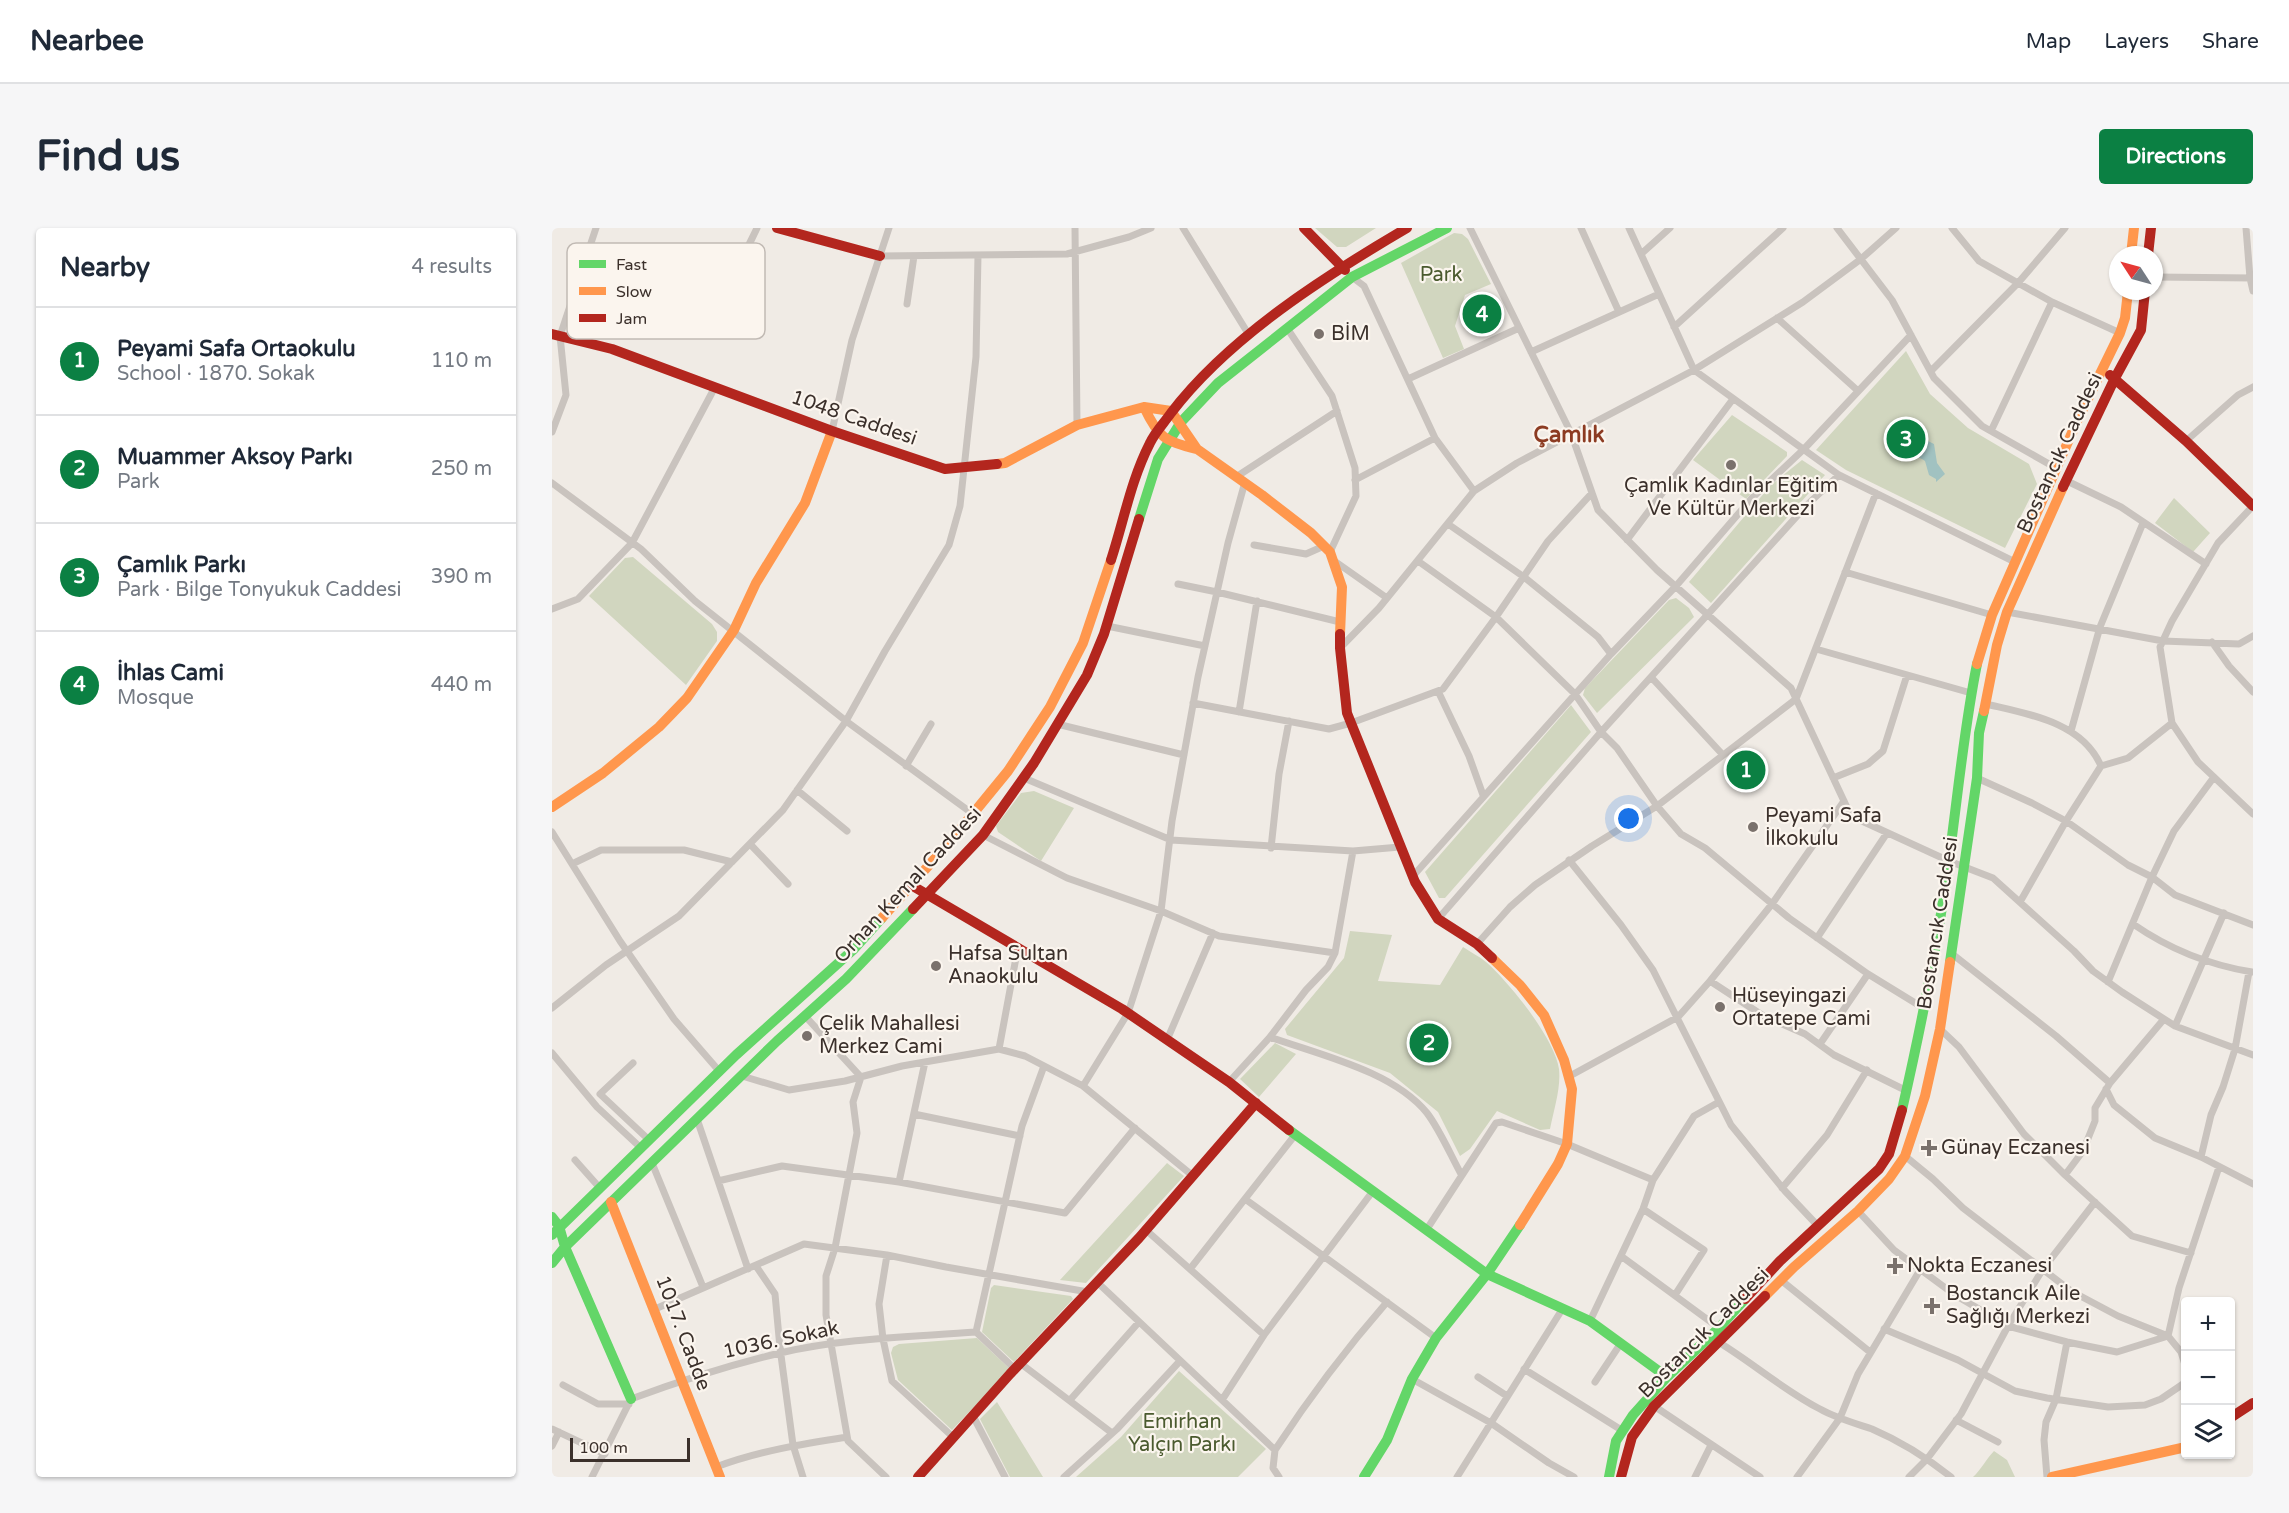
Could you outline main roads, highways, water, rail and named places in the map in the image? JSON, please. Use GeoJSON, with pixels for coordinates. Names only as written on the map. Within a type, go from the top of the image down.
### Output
{"type":"FeatureCollection","features":[{"type":"Feature","properties":{"kind":"main road"},"geometry":{"type":"LineString","coordinates":[[777,228],[880,256]]}},
{"type":"Feature","properties":{"kind":"main road"},"geometry":{"type":"LineString","coordinates":[[1304,228],[1352,277]]}},
{"type":"Feature","properties":{"kind":"main road","name":"Orhan Kemal Caddesi"},"geometry":{"type":"LineString","coordinates":[[554,1226],[599,1188],[720,1072],[854,949],[973,814],[1031,738],[1083,643],[1118,540],[1134,477],[1176,417],[1189,390],[1234,346],[1342,266],[1407,228]]}},
{"type":"Feature","properties":{"kind":"main road","name":"Orhan Kemal Caddesi"},"geometry":{"type":"LineString","coordinates":[[1176,417],[1352,277],[1447,228]]}},
{"type":"Feature","properties":{"kind":"main road"},"geometry":{"type":"LineString","coordinates":[[2133,246],[2134,228]]}},
{"type":"Feature","properties":{"kind":"main road"},"geometry":{"type":"LineString","coordinates":[[2149,246],[2151,228]]}},
{"type":"Feature","properties":{"kind":"main road","name":"Bostancık Caddesi"},"geometry":{"type":"LineString","coordinates":[[1609,1477],[1616,1441],[1633,1415],[1667,1377],[1719,1328],[1780,1261],[1880,1169],[1889,1155],[1897,1132],[1925,1009],[1979,652],[1992,615],[2056,468],[2120,333],[2127,300]]}},
{"type":"Feature","properties":{"kind":"main road","name":"Bostancık Caddesi"},"geometry":{"type":"LineString","coordinates":[[1621,1477],[1632,1437],[1654,1406],[1794,1267],[1858,1211],[1889,1179],[1905,1156],[1925,1096],[1940,1029],[1977,778],[1979,733],[1996,645],[2007,612],[2067,481],[2115,378],[2141,330],[2144,300]]}},
{"type":"Feature","properties":{"kind":"main road","name":"1048 Caddesi"},"geometry":{"type":"LineString","coordinates":[[572,339],[612,349],[832,431],[945,469],[1005,463],[1077,425],[1144,408],[1176,417]]}},
{"type":"Feature","properties":{"kind":"main road"},"geometry":{"type":"LineString","coordinates":[[2103,370],[2186,441],[2253,506]]}},
{"type":"Feature","properties":{"kind":"main road"},"geometry":{"type":"LineString","coordinates":[[1144,408],[1162,438],[1197,449],[1241,479],[1311,533],[1329,552],[1339,572],[1342,587],[1340,648],[1347,712],[1413,876],[1438,919],[1477,944],[1520,985],[1544,1015],[1564,1060],[1572,1089],[1568,1144],[1534,1204],[1487,1274],[1436,1338],[1412,1378],[1387,1440],[1364,1477]]}},
{"type":"Feature","properties":{"kind":"main road"},"geometry":{"type":"LineString","coordinates":[[1176,417],[1197,449]]}},
{"type":"Feature","properties":{"kind":"main road"},"geometry":{"type":"LineString","coordinates":[[552,807],[603,773],[659,728],[687,698],[734,630],[756,583],[805,503],[832,431]]}},
{"type":"Feature","properties":{"kind":"main road","name":"Orhan Kemal Caddesi"},"geometry":{"type":"LineString","coordinates":[[552,1263],[611,1202],[846,979],[983,835],[1024,778],[1087,675],[1107,626],[1158,459],[1162,438]]}},
{"type":"Feature","properties":{"kind":"main road"},"geometry":{"type":"LineString","coordinates":[[911,885],[1128,1013],[1229,1082],[1295,1136],[1487,1274],[1590,1321],[1667,1377]]}},
{"type":"Feature","properties":{"kind":"main road"},"geometry":{"type":"LineString","coordinates":[[918,1477],[1017,1366],[1146,1230],[1256,1103]]}},
{"type":"Feature","properties":{"kind":"main road","name":"1017. Cadde"},"geometry":{"type":"LineString","coordinates":[[611,1202],[718,1472]]}},
{"type":"Feature","properties":{"kind":"main road"},"geometry":{"type":"LineString","coordinates":[[554,1226],[630,1401]]}},
{"type":"Feature","properties":{"kind":"main road"},"geometry":{"type":"LineString","coordinates":[[2235,1415],[2253,1403]]}},
{"type":"Feature","properties":{"kind":"main road"},"geometry":{"type":"LineString","coordinates":[[2052,1477],[2181,1448]]}},
{"type":"Feature","properties":{"kind":"water"},"geometry":{"type":"Polygon","coordinates":[[[1924,439],[1934,444],[1937,463],[1945,474],[1936,482],[1936,479],[1929,475],[1925,461],[1914,453],[1914,445],[1924,439]]]}},
{"type":"Feature","properties":{"kind":"place","name":"İhlas Cami"},"geometry":{"type":"Point","coordinates":[1482,314]}},
{"type":"Feature","properties":{"kind":"place","name":"BİM"},"geometry":{"type":"Point","coordinates":[1319,334]}},
{"type":"Feature","properties":{"kind":"place","name":"Çamlık Parkı"},"geometry":{"type":"Point","coordinates":[1906,439]}},
{"type":"Feature","properties":{"kind":"place","name":"Çamlık Kadınlar Eğitim Ve Kültür Merkezi"},"geometry":{"type":"Point","coordinates":[1731,465]}},
{"type":"Feature","properties":{"kind":"place","name":"Peyami Safa Ortaokulu"},"geometry":{"type":"Point","coordinates":[1746,770]}},
{"type":"Feature","properties":{"kind":"place","name":"Peyami Safa İlkokulu"},"geometry":{"type":"Point","coordinates":[1753,827]}},
{"type":"Feature","properties":{"kind":"place","name":"Hafsa Sultan Anaokulu"},"geometry":{"type":"Point","coordinates":[936,966]}},
{"type":"Feature","properties":{"kind":"place","name":"Hüseyingazi Ortatepe Cami"},"geometry":{"type":"Point","coordinates":[1720,1007]}},
{"type":"Feature","properties":{"kind":"place","name":"Çelik Mahallesi Merkez Cami"},"geometry":{"type":"Point","coordinates":[807,1036]}},
{"type":"Feature","properties":{"kind":"place","name":"Muammer Aksoy Parkı"},"geometry":{"type":"Point","coordinates":[1429,1043]}},
{"type":"Feature","properties":{"kind":"place","name":"Günay Eczanesi"},"geometry":{"type":"Point","coordinates":[1929,1148]}},
{"type":"Feature","properties":{"kind":"place","name":"Nokta Eczanesi"},"geometry":{"type":"Point","coordinates":[1895,1266]}},
{"type":"Feature","properties":{"kind":"place","name":"Bostancık Aile Sağlığı Merkezi"},"geometry":{"type":"Point","coordinates":[1932,1306]}},
{"type":"Feature","properties":{"kind":"district","name":"Çamlık"},"geometry":{"type":"Point","coordinates":[1569,435]}},
{"type":"Feature","properties":{"kind":"park label","name":"Park"},"geometry":{"type":"Point","coordinates":[1441,275]}},
{"type":"Feature","properties":{"kind":"park label","name":"Emirhan Yalçın Parkı"},"geometry":{"type":"Point","coordinates":[1182,1434]}}]}
